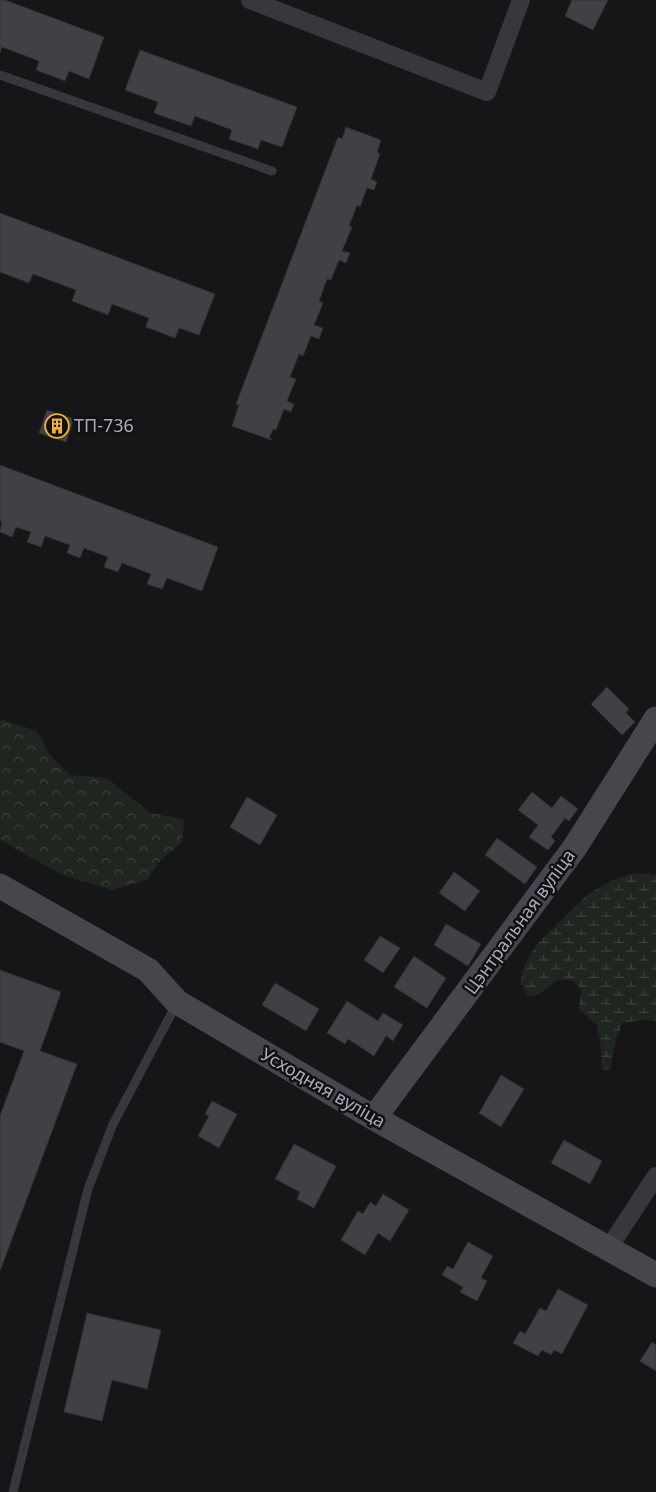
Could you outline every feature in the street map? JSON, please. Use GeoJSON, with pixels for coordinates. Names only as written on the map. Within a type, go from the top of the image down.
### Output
{"type":"FeatureCollection","features":[{"type":"Feature","properties":{"kind":"street"},"geometry":{"type":"LineString","coordinates":[[250,0],[487,92],[521,0]]}},
{"type":"Feature","properties":{"kind":"street","name":"Цэнтральная вуліца"},"geometry":{"type":"LineString","coordinates":[[374,1118],[575,847],[656,719]]}},
{"type":"Feature","properties":{"kind":"street","name":"Усходняя вуліца"},"geometry":{"type":"LineString","coordinates":[[0,886],[148,970],[177,1002],[374,1118],[656,1275]]}},
{"type":"Feature","properties":{"kind":"street"},"geometry":{"type":"LineString","coordinates":[[608,1249],[656,1176]]}},
{"type":"Feature","properties":{"kind":"lane"},"geometry":{"type":"LineString","coordinates":[[0,75],[272,171]]}},
{"type":"Feature","properties":{"kind":"lane"},"geometry":{"type":"LineString","coordinates":[[13,1492],[88,1189],[113,1124],[177,1002]]}},
{"type":"Feature","properties":{"kind":"green space"},"geometry":{"type":"Polygon","coordinates":[[[3,720],[37,731],[49,754],[70,775],[107,778],[150,813],[184,819],[182,842],[160,861],[147,880],[112,890],[62,875],[0,840],[0,721],[3,720]]]}},
{"type":"Feature","properties":{"kind":"green space"},"geometry":{"type":"Polygon","coordinates":[[[635,873],[656,875],[656,1021],[644,1020],[622,1023],[615,1043],[610,1070],[602,1070],[597,1025],[579,1009],[581,989],[572,980],[558,980],[536,996],[529,997],[520,982],[524,967],[536,945],[588,894],[615,879],[635,873]]]}},
{"type":"Feature","properties":{"kind":"building"},"geometry":{"type":"Polygon","coordinates":[[[0,0],[5,0],[104,37],[89,79],[69,71],[65,81],[36,70],[39,61],[2,47],[0,53],[0,0]]]}},
{"type":"Feature","properties":{"kind":"building"},"geometry":{"type":"Polygon","coordinates":[[[572,0],[608,0],[593,30],[565,16],[572,0]]]}},
{"type":"Feature","properties":{"kind":"building"},"geometry":{"type":"Polygon","coordinates":[[[140,50],[297,107],[282,147],[261,140],[258,149],[229,139],[232,130],[195,116],[191,126],[154,113],[158,102],[125,90],[140,50]]]}},
{"type":"Feature","properties":{"kind":"building"},"geometry":{"type":"Polygon","coordinates":[[[346,127],[381,140],[377,152],[380,154],[371,179],[377,182],[374,190],[367,188],[360,207],[357,205],[349,226],[352,227],[342,251],[350,253],[346,263],[339,260],[331,280],[327,279],[319,301],[323,303],[314,325],[323,328],[319,339],[311,336],[303,356],[299,354],[290,377],[296,379],[287,401],[294,404],[291,412],[284,409],[276,430],[273,429],[269,438],[271,440],[232,426],[239,405],[236,404],[338,137],[342,139],[346,127]]]}},
{"type":"Feature","properties":{"kind":"building"},"geometry":{"type":"Polygon","coordinates":[[[0,213],[215,294],[199,335],[179,328],[175,338],[146,327],[149,318],[112,304],[108,315],[72,301],[76,290],[33,274],[29,283],[0,272],[0,213]]]}},
{"type":"Feature","properties":{"kind":"building","name":"ТП-736"},"geometry":{"type":"Polygon","coordinates":[[[47,410],[74,419],[66,442],[39,433],[47,410]]]}},
{"type":"Feature","properties":{"kind":"building"},"geometry":{"type":"Polygon","coordinates":[[[0,465],[218,547],[202,591],[167,578],[162,589],[147,584],[151,574],[122,563],[118,572],[104,567],[108,557],[84,548],[80,558],[67,553],[70,545],[45,536],[41,547],[27,542],[31,532],[16,527],[12,537],[0,532],[2,521],[0,521],[0,465]]]}},
{"type":"Feature","properties":{"kind":"building"},"geometry":{"type":"Polygon","coordinates":[[[607,687],[629,709],[626,713],[635,722],[622,735],[591,704],[607,687]]]}},
{"type":"Feature","properties":{"kind":"building"},"geometry":{"type":"Polygon","coordinates":[[[532,792],[552,808],[561,796],[578,809],[569,821],[565,818],[551,837],[555,841],[548,850],[529,837],[538,825],[518,810],[532,792]]]}},
{"type":"Feature","properties":{"kind":"building"},"geometry":{"type":"Polygon","coordinates":[[[247,797],[277,815],[260,845],[230,827],[247,797]]]}},
{"type":"Feature","properties":{"kind":"building"},"geometry":{"type":"Polygon","coordinates":[[[497,838],[537,867],[525,884],[485,855],[497,838]]]}},
{"type":"Feature","properties":{"kind":"building"},"geometry":{"type":"Polygon","coordinates":[[[454,872],[480,891],[465,911],[439,893],[454,872]]]}},
{"type":"Feature","properties":{"kind":"building"},"geometry":{"type":"Polygon","coordinates":[[[446,924],[481,944],[468,966],[434,945],[446,924]]]}},
{"type":"Feature","properties":{"kind":"building"},"geometry":{"type":"Polygon","coordinates":[[[380,936],[400,948],[383,973],[364,960],[380,936]]]}},
{"type":"Feature","properties":{"kind":"building"},"geometry":{"type":"Polygon","coordinates":[[[414,956],[446,978],[427,1008],[394,987],[414,956]]]}},
{"type":"Feature","properties":{"kind":"building"},"geometry":{"type":"Polygon","coordinates":[[[0,970],[61,992],[40,1051],[77,1064],[0,1271],[0,1116],[24,1051],[0,1042],[0,970]]]}},
{"type":"Feature","properties":{"kind":"building"},"geometry":{"type":"Polygon","coordinates":[[[275,983],[319,1009],[306,1031],[262,1005],[275,983]]]}},
{"type":"Feature","properties":{"kind":"building"},"geometry":{"type":"Polygon","coordinates":[[[347,1001],[378,1021],[383,1013],[403,1025],[393,1041],[386,1036],[374,1056],[348,1039],[345,1044],[327,1033],[347,1001]]]}},
{"type":"Feature","properties":{"kind":"building"},"geometry":{"type":"Polygon","coordinates":[[[501,1075],[524,1089],[501,1127],[479,1113],[501,1075]]]}},
{"type":"Feature","properties":{"kind":"building"},"geometry":{"type":"Polygon","coordinates":[[[212,1101],[237,1114],[219,1148],[198,1136],[209,1116],[205,1114],[212,1101]]]}},
{"type":"Feature","properties":{"kind":"building"},"geometry":{"type":"Polygon","coordinates":[[[564,1140],[602,1161],[590,1184],[551,1163],[564,1140]]]}},
{"type":"Feature","properties":{"kind":"building"},"geometry":{"type":"Polygon","coordinates":[[[294,1144],[336,1166],[314,1208],[297,1199],[300,1192],[275,1179],[294,1144]]]}},
{"type":"Feature","properties":{"kind":"building"},"geometry":{"type":"Polygon","coordinates":[[[383,1194],[409,1210],[390,1241],[378,1233],[365,1255],[341,1240],[358,1211],[363,1214],[370,1202],[376,1206],[383,1194]]]}},
{"type":"Feature","properties":{"kind":"building"},"geometry":{"type":"Polygon","coordinates":[[[468,1242],[493,1256],[481,1278],[487,1281],[477,1301],[460,1292],[463,1287],[442,1275],[447,1266],[453,1269],[468,1242]]]}},
{"type":"Feature","properties":{"kind":"building"},"geometry":{"type":"Polygon","coordinates":[[[558,1289],[588,1305],[562,1354],[554,1350],[551,1355],[542,1350],[538,1356],[513,1343],[520,1331],[525,1334],[540,1308],[546,1311],[558,1289]]]}},
{"type":"Feature","properties":{"kind":"building"},"geometry":{"type":"Polygon","coordinates":[[[87,1313],[161,1330],[147,1389],[112,1380],[102,1421],[64,1412],[87,1313]]]}},
{"type":"Feature","properties":{"kind":"building"},"geometry":{"type":"Polygon","coordinates":[[[652,1342],[656,1345],[656,1371],[640,1361],[652,1342]]]}},
{"type":"Feature","properties":{"kind":"place","name":"ТП-736"},"geometry":{"type":"Point","coordinates":[57,426]}}]}
